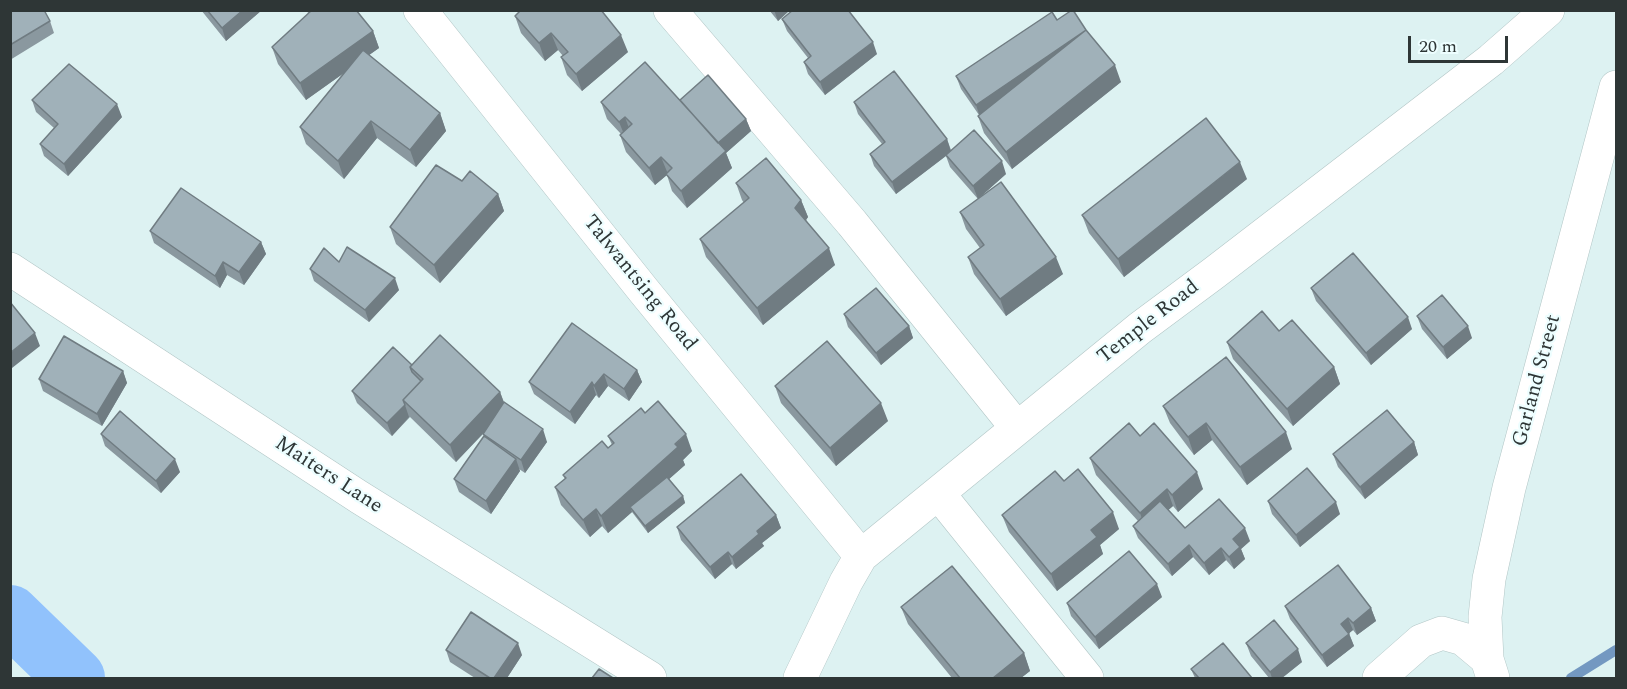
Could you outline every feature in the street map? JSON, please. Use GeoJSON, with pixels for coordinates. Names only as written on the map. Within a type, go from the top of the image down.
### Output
{"type":"FeatureCollection","features":[{"type":"Feature","properties":{"kind":"street","name":"Talwantsing Road"},"geometry":{"type":"LineString","coordinates":[[420,10],[644,291],[861,556]]}},
{"type":"Feature","properties":{"kind":"street"},"geometry":{"type":"LineString","coordinates":[[670,10],[852,223],[1017,428]]}},
{"type":"Feature","properties":{"kind":"street","name":"Temple Road"},"geometry":{"type":"LineString","coordinates":[[800,678],[861,556],[1140,328],[1491,60],[1548,10]]}},
{"type":"Feature","properties":{"kind":"street","name":"Garland Street"},"geometry":{"type":"LineString","coordinates":[[1490,669],[1485,617],[1489,579],[1509,488],[1617,87]]}},
{"type":"Feature","properties":{"kind":"street","name":"Maiters Lane"},"geometry":{"type":"LineString","coordinates":[[10,269],[359,497],[650,678]]}},
{"type":"Feature","properties":{"kind":"street"},"geometry":{"type":"LineString","coordinates":[[938,493],[1086,678]]}},
{"type":"Feature","properties":{"kind":"street"},"geometry":{"type":"LineString","coordinates":[[1379,678],[1421,641],[1442,633],[1463,639],[1490,669]]}},
{"type":"Feature","properties":{"kind":"building"},"geometry":{"type":"Polygon","coordinates":[[[10,10],[44,10],[50,21],[10,45],[10,10]]]}},
{"type":"Feature","properties":{"kind":"building"},"geometry":{"type":"Polygon","coordinates":[[[207,10],[243,10],[222,28],[207,10]]]}},
{"type":"Feature","properties":{"kind":"building"},"geometry":{"type":"Polygon","coordinates":[[[312,10],[356,10],[373,31],[300,83],[272,47],[312,10]]]}},
{"type":"Feature","properties":{"kind":"building"},"geometry":{"type":"Polygon","coordinates":[[[521,10],[601,10],[621,35],[576,74],[561,57],[568,52],[551,33],[539,43],[515,16],[521,10]]]}},
{"type":"Feature","properties":{"kind":"building"},"geometry":{"type":"Polygon","coordinates":[[[793,10],[848,10],[873,42],[820,82],[804,62],[811,56],[782,19],[793,10]]]}},
{"type":"Feature","properties":{"kind":"building"},"geometry":{"type":"Polygon","coordinates":[[[1072,10],[1086,30],[976,105],[956,76],[1052,12],[1057,20],[1072,10]]]}},
{"type":"Feature","properties":{"kind":"building"},"geometry":{"type":"Polygon","coordinates":[[[1086,30],[1115,65],[1006,152],[978,116],[1086,30]]]}},
{"type":"Feature","properties":{"kind":"building"},"geometry":{"type":"Polygon","coordinates":[[[363,50],[440,113],[410,150],[371,121],[338,161],[300,127],[363,50]]]}},
{"type":"Feature","properties":{"kind":"building"},"geometry":{"type":"Polygon","coordinates":[[[645,62],[726,151],[681,191],[666,174],[672,168],[661,157],[649,168],[620,135],[632,124],[625,117],[619,122],[601,102],[645,62]]]}},
{"type":"Feature","properties":{"kind":"building"},"geometry":{"type":"Polygon","coordinates":[[[69,64],[117,104],[64,164],[40,144],[58,124],[32,100],[69,64]]]}},
{"type":"Feature","properties":{"kind":"building"},"geometry":{"type":"Polygon","coordinates":[[[894,71],[947,139],[892,182],[870,154],[885,142],[854,102],[894,71]]]}},
{"type":"Feature","properties":{"kind":"building"},"geometry":{"type":"Polygon","coordinates":[[[708,75],[746,119],[718,143],[680,100],[708,75]]]}},
{"type":"Feature","properties":{"kind":"building"},"geometry":{"type":"Polygon","coordinates":[[[1206,118],[1240,162],[1118,259],[1082,215],[1206,118]]]}},
{"type":"Feature","properties":{"kind":"building"},"geometry":{"type":"Polygon","coordinates":[[[974,130],[1002,161],[973,186],[946,155],[974,130]]]}},
{"type":"Feature","properties":{"kind":"building"},"geometry":{"type":"Polygon","coordinates":[[[766,158],[801,200],[795,208],[829,248],[757,308],[700,239],[749,198],[736,183],[766,158]]]}},
{"type":"Feature","properties":{"kind":"building"},"geometry":{"type":"Polygon","coordinates":[[[436,165],[462,181],[470,171],[498,194],[434,265],[390,227],[436,165]]]}},
{"type":"Feature","properties":{"kind":"building"},"geometry":{"type":"Polygon","coordinates":[[[1001,182],[1056,257],[1000,299],[968,257],[984,245],[960,212],[1001,182]]]}},
{"type":"Feature","properties":{"kind":"building"},"geometry":{"type":"Polygon","coordinates":[[[181,188],[261,242],[239,272],[223,262],[215,276],[150,231],[181,188]]]}},
{"type":"Feature","properties":{"kind":"building"},"geometry":{"type":"Polygon","coordinates":[[[347,247],[395,278],[365,310],[310,269],[324,248],[339,262],[347,247]]]}},
{"type":"Feature","properties":{"kind":"building"},"geometry":{"type":"Polygon","coordinates":[[[1353,253],[1408,317],[1366,353],[1311,288],[1353,253]]]}},
{"type":"Feature","properties":{"kind":"building"},"geometry":{"type":"Polygon","coordinates":[[[876,288],[909,326],[876,353],[844,314],[876,288]]]}},
{"type":"Feature","properties":{"kind":"building"},"geometry":{"type":"Polygon","coordinates":[[[1442,295],[1468,326],[1443,347],[1417,316],[1442,295]]]}},
{"type":"Feature","properties":{"kind":"building"},"geometry":{"type":"Polygon","coordinates":[[[10,302],[35,333],[10,353],[10,302]]]}},
{"type":"Feature","properties":{"kind":"building"},"geometry":{"type":"Polygon","coordinates":[[[1262,311],[1279,331],[1292,320],[1334,367],[1287,409],[1227,342],[1262,311]]]}},
{"type":"Feature","properties":{"kind":"building"},"geometry":{"type":"Polygon","coordinates":[[[572,323],[637,370],[624,389],[604,374],[594,386],[592,382],[570,412],[529,382],[572,323]]]}},
{"type":"Feature","properties":{"kind":"building"},"geometry":{"type":"Polygon","coordinates":[[[440,335],[500,392],[450,445],[403,400],[423,379],[410,367],[440,335]]]}},
{"type":"Feature","properties":{"kind":"building"},"geometry":{"type":"Polygon","coordinates":[[[64,336],[123,371],[97,414],[39,379],[64,336]]]}},
{"type":"Feature","properties":{"kind":"building"},"geometry":{"type":"Polygon","coordinates":[[[827,341],[881,403],[830,448],[775,386],[827,341]]]}},
{"type":"Feature","properties":{"kind":"building"},"geometry":{"type":"Polygon","coordinates":[[[393,347],[412,365],[410,367],[412,372],[421,381],[403,400],[405,405],[387,423],[352,391],[393,347]]]}},
{"type":"Feature","properties":{"kind":"building"},"geometry":{"type":"Polygon","coordinates":[[[1226,357],[1286,432],[1240,467],[1206,423],[1188,437],[1163,406],[1226,357]]]}},
{"type":"Feature","properties":{"kind":"building"},"geometry":{"type":"Polygon","coordinates":[[[658,401],[686,434],[675,444],[678,447],[601,516],[596,509],[583,520],[555,487],[566,478],[563,475],[602,441],[608,448],[614,443],[608,436],[641,408],[645,413],[658,401]]]}},
{"type":"Feature","properties":{"kind":"building"},"geometry":{"type":"Polygon","coordinates":[[[504,402],[543,429],[521,460],[483,434],[504,402]]]}},
{"type":"Feature","properties":{"kind":"building"},"geometry":{"type":"Polygon","coordinates":[[[1387,410],[1414,442],[1360,487],[1333,454],[1387,410]]]}},
{"type":"Feature","properties":{"kind":"building"},"geometry":{"type":"Polygon","coordinates":[[[120,411],[175,459],[156,481],[101,434],[120,411]]]}},
{"type":"Feature","properties":{"kind":"building"},"geometry":{"type":"Polygon","coordinates":[[[1129,423],[1140,436],[1154,423],[1197,472],[1172,495],[1167,489],[1140,513],[1090,458],[1129,423]]]}},
{"type":"Feature","properties":{"kind":"building"},"geometry":{"type":"Polygon","coordinates":[[[484,436],[516,459],[486,501],[454,479],[484,436]]]}},
{"type":"Feature","properties":{"kind":"building"},"geometry":{"type":"Polygon","coordinates":[[[1307,468],[1336,502],[1296,535],[1268,501],[1307,468]]]}},
{"type":"Feature","properties":{"kind":"building"},"geometry":{"type":"Polygon","coordinates":[[[1078,469],[1113,512],[1091,530],[1097,537],[1051,574],[1002,515],[1055,471],[1064,481],[1078,469]]]}},
{"type":"Feature","properties":{"kind":"building"},"geometry":{"type":"Polygon","coordinates":[[[741,474],[776,515],[757,531],[759,534],[732,557],[728,552],[710,567],[677,527],[741,474]]]}},
{"type":"Feature","properties":{"kind":"building"},"geometry":{"type":"Polygon","coordinates":[[[667,477],[683,496],[645,526],[630,507],[667,477]]]}},
{"type":"Feature","properties":{"kind":"building"},"geometry":{"type":"Polygon","coordinates":[[[1219,499],[1245,528],[1233,539],[1240,547],[1229,557],[1221,548],[1204,563],[1189,545],[1168,564],[1133,526],[1160,501],[1185,528],[1219,499]]]}},
{"type":"Feature","properties":{"kind":"building"},"geometry":{"type":"Polygon","coordinates":[[[1129,551],[1157,584],[1095,637],[1067,603],[1129,551]]]}},
{"type":"Feature","properties":{"kind":"building"},"geometry":{"type":"Polygon","coordinates":[[[1338,565],[1371,608],[1353,623],[1348,618],[1341,624],[1349,634],[1322,655],[1285,606],[1338,565]]]}},
{"type":"Feature","properties":{"kind":"building"},"geometry":{"type":"Polygon","coordinates":[[[952,566],[1024,653],[993,678],[960,678],[901,607],[952,566]]]}},
{"type":"Feature","properties":{"kind":"building"},"geometry":{"type":"Polygon","coordinates":[[[471,612],[518,643],[494,678],[490,678],[446,650],[471,612]]]}},
{"type":"Feature","properties":{"kind":"building"},"geometry":{"type":"Polygon","coordinates":[[[1274,620],[1298,649],[1270,672],[1246,643],[1274,620]]]}},
{"type":"Feature","properties":{"kind":"building"},"geometry":{"type":"Polygon","coordinates":[[[1223,643],[1252,678],[1199,678],[1191,669],[1223,643]]]}},
{"type":"Feature","properties":{"kind":"building"},"geometry":{"type":"Polygon","coordinates":[[[599,669],[613,678],[592,678],[599,669]]]}},
{"type":"Feature","properties":{"kind":"waterway"},"geometry":{"type":"LineString","coordinates":[[10,615],[75,678]]}},
{"type":"Feature","properties":{"kind":"waterway"},"geometry":{"type":"LineString","coordinates":[[1571,678],[1616,650]]}}]}
